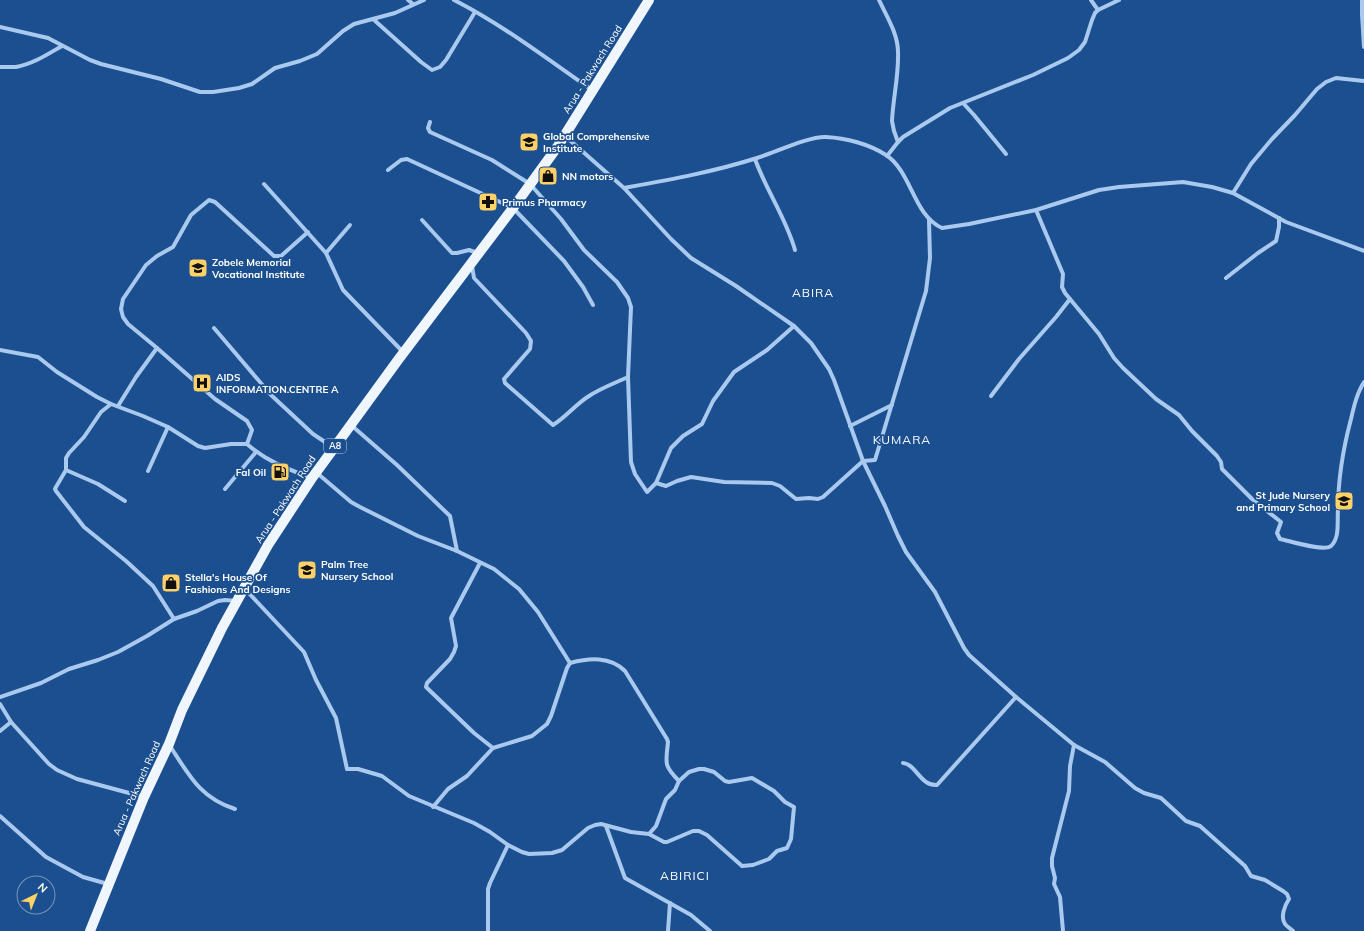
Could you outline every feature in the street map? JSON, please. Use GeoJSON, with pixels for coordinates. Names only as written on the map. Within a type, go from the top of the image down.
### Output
{"type":"FeatureCollection","features":[{"type":"Feature","properties":{"kind":"main road","name":"Arua - Pakwach Road"},"geometry":{"type":"LineString","coordinates":[[90,931],[144,797],[169,744],[182,710],[236,601],[268,545],[314,475],[351,424],[530,184],[564,135],[649,0]]}},
{"type":"Feature","properties":{"kind":"street"},"geometry":{"type":"LineString","coordinates":[[408,0],[413,4]]}},
{"type":"Feature","properties":{"kind":"street"},"geometry":{"type":"LineString","coordinates":[[0,27],[48,38],[90,60],[203,92],[217,92],[252,84],[275,68],[300,61],[317,54],[346,29],[357,23],[373,20],[398,12],[424,0]]}},
{"type":"Feature","properties":{"kind":"street"},"geometry":{"type":"LineString","coordinates":[[454,0],[524,42],[592,90]]}},
{"type":"Feature","properties":{"kind":"street"},"geometry":{"type":"LineString","coordinates":[[879,0],[896,37],[898,52],[892,121],[898,142]]}},
{"type":"Feature","properties":{"kind":"street"},"geometry":{"type":"LineString","coordinates":[[1091,0],[1098,10]]}},
{"type":"Feature","properties":{"kind":"street"},"geometry":{"type":"LineString","coordinates":[[887,156],[898,142],[908,134],[945,111],[1033,75],[1073,54],[1085,42],[1092,20],[1098,10],[1119,0]]}},
{"type":"Feature","properties":{"kind":"street"},"geometry":{"type":"LineString","coordinates":[[1362,0],[1364,47]]}},
{"type":"Feature","properties":{"kind":"street"},"geometry":{"type":"LineString","coordinates":[[373,20],[415,58],[431,70],[440,67],[446,60],[475,12]]}},
{"type":"Feature","properties":{"kind":"street"},"geometry":{"type":"LineString","coordinates":[[0,67],[16,67],[40,59],[62,46]]}},
{"type":"Feature","properties":{"kind":"street"},"geometry":{"type":"LineString","coordinates":[[1233,193],[1251,164],[1316,89],[1326,82],[1336,78],[1364,81]]}},
{"type":"Feature","properties":{"kind":"street"},"geometry":{"type":"LineString","coordinates":[[963,103],[1006,154]]}},
{"type":"Feature","properties":{"kind":"street"},"geometry":{"type":"LineString","coordinates":[[430,122],[428,128],[431,133],[492,160],[530,184],[561,219],[585,251],[612,276],[628,298],[631,311],[628,378],[631,453],[635,474],[647,492],[656,483],[671,448],[683,436],[702,424],[713,401],[734,372],[767,350],[794,326]]}},
{"type":"Feature","properties":{"kind":"street"},"geometry":{"type":"LineString","coordinates":[[564,135],[624,188],[675,244],[691,258],[736,286],[794,326],[811,343],[829,369],[863,461],[902,544],[936,592],[966,651],[1016,697],[1074,745],[1104,762],[1134,788],[1144,794],[1161,798],[1186,821],[1200,826],[1245,866],[1251,876],[1265,880],[1287,894],[1289,899],[1285,905],[1283,918],[1285,925],[1293,931]]}},
{"type":"Feature","properties":{"kind":"street"},"geometry":{"type":"LineString","coordinates":[[624,188],[692,175],[755,159],[810,139],[824,137],[852,141],[887,156],[899,169],[929,220],[941,228],[1036,210],[1099,190],[1168,182],[1183,182],[1194,183],[1233,193],[1279,218],[1319,235],[1364,251]]}},
{"type":"Feature","properties":{"kind":"street"},"geometry":{"type":"LineString","coordinates":[[388,170],[399,161],[407,159],[513,208],[564,261],[583,287],[593,305]]}},
{"type":"Feature","properties":{"kind":"street"},"geometry":{"type":"LineString","coordinates":[[755,159],[762,177],[785,223],[795,250]]}},
{"type":"Feature","properties":{"kind":"street"},"geometry":{"type":"LineString","coordinates":[[264,184],[326,253],[343,290],[404,352]]}},
{"type":"Feature","properties":{"kind":"street"},"geometry":{"type":"LineString","coordinates":[[247,444],[252,430],[247,421],[215,399],[128,324],[123,317],[121,309],[123,299],[146,265],[172,247],[188,219],[209,200],[215,202],[274,256],[278,257],[308,232]]}},
{"type":"Feature","properties":{"kind":"street"},"geometry":{"type":"LineString","coordinates":[[1036,210],[1063,274],[1063,290],[1099,334],[1122,368],[1156,399],[1179,415],[1217,456],[1222,469],[1252,498],[1281,522],[1282,524],[1277,533],[1280,539],[1323,548],[1331,546],[1335,541],[1341,464],[1356,398],[1364,382]]}},
{"type":"Feature","properties":{"kind":"street"},"geometry":{"type":"LineString","coordinates":[[1226,278],[1276,241],[1279,231],[1279,218]]}},
{"type":"Feature","properties":{"kind":"street"},"geometry":{"type":"LineString","coordinates":[[422,220],[452,253],[469,250],[478,253]]}},
{"type":"Feature","properties":{"kind":"street"},"geometry":{"type":"LineString","coordinates":[[656,483],[666,486],[684,478],[697,477],[724,482],[772,483],[780,486],[796,500],[810,498],[818,499],[823,497],[863,461],[874,460],[876,458],[914,329],[924,302],[930,258],[929,220]]}},
{"type":"Feature","properties":{"kind":"street"},"geometry":{"type":"LineString","coordinates":[[326,253],[350,225]]}},
{"type":"Feature","properties":{"kind":"street"},"geometry":{"type":"LineString","coordinates":[[471,263],[474,278],[526,333],[531,341],[530,349],[505,378],[504,383],[552,425],[561,420],[589,395],[611,384],[628,378]]}},
{"type":"Feature","properties":{"kind":"street"},"geometry":{"type":"LineString","coordinates":[[991,396],[1019,359],[1070,299]]}},
{"type":"Feature","properties":{"kind":"street"},"geometry":{"type":"LineString","coordinates":[[214,328],[271,395],[313,434],[334,448]]}},
{"type":"Feature","properties":{"kind":"street"},"geometry":{"type":"LineString","coordinates":[[118,406],[136,377],[157,348]]}},
{"type":"Feature","properties":{"kind":"street"},"geometry":{"type":"LineString","coordinates":[[0,350],[36,356],[57,372],[97,397],[168,427],[202,448],[231,444],[247,444],[256,452],[282,467],[314,475],[360,507],[418,536],[457,551],[494,569],[519,589],[538,612],[570,663]]}},
{"type":"Feature","properties":{"kind":"street"},"geometry":{"type":"LineString","coordinates":[[111,404],[101,412],[84,437],[66,458],[66,470],[55,489],[84,526],[153,586],[174,619]]}},
{"type":"Feature","properties":{"kind":"street"},"geometry":{"type":"LineString","coordinates":[[850,426],[892,405]]}},
{"type":"Feature","properties":{"kind":"street"},"geometry":{"type":"LineString","coordinates":[[351,424],[376,445],[450,516],[457,551]]}},
{"type":"Feature","properties":{"kind":"street"},"geometry":{"type":"LineString","coordinates":[[148,471],[168,427]]}},
{"type":"Feature","properties":{"kind":"street"},"geometry":{"type":"LineString","coordinates":[[225,489],[256,452]]}},
{"type":"Feature","properties":{"kind":"street"},"geometry":{"type":"LineString","coordinates":[[66,470],[98,484],[125,501]]}},
{"type":"Feature","properties":{"kind":"street"},"geometry":{"type":"LineString","coordinates":[[480,563],[451,618],[456,646],[454,652],[441,670],[427,683],[426,687],[474,733],[493,748]]}},
{"type":"Feature","properties":{"kind":"street"},"geometry":{"type":"LineString","coordinates":[[244,588],[304,652],[316,680],[336,718],[346,768],[349,770],[358,769],[382,776],[409,796],[474,823],[508,845],[522,852],[529,854],[552,853],[562,850],[588,828],[601,824],[631,832],[649,834],[664,842],[668,842],[693,831],[699,831],[707,835],[742,866],[753,865],[770,859],[776,851],[785,850],[789,845],[792,839],[794,807],[785,802],[774,791],[752,778],[729,782],[724,781],[714,772],[704,769],[689,772],[679,781],[675,790],[666,799],[656,826],[649,834]]}},
{"type":"Feature","properties":{"kind":"street"},"geometry":{"type":"LineString","coordinates":[[0,697],[41,683],[69,669],[118,652],[174,619],[197,611],[218,601],[236,601]]}},
{"type":"Feature","properties":{"kind":"street"},"geometry":{"type":"LineString","coordinates":[[433,807],[448,789],[467,776],[493,748],[532,736],[547,724],[552,716],[562,681],[570,663],[579,660],[605,659],[616,664],[625,671],[667,739],[666,765],[669,771],[679,781]]}},
{"type":"Feature","properties":{"kind":"street"},"geometry":{"type":"LineString","coordinates":[[903,762],[906,763],[926,782],[932,785],[937,785],[1016,697]]}},
{"type":"Feature","properties":{"kind":"street"},"geometry":{"type":"LineString","coordinates":[[0,704],[11,722],[45,760],[57,770],[77,779],[144,797]]}},
{"type":"Feature","properties":{"kind":"street"},"geometry":{"type":"LineString","coordinates":[[0,730],[11,722]]}},
{"type":"Feature","properties":{"kind":"street"},"geometry":{"type":"LineString","coordinates":[[169,744],[191,778],[199,787],[216,802],[235,809]]}},
{"type":"Feature","properties":{"kind":"street"},"geometry":{"type":"LineString","coordinates":[[1063,931],[1060,897],[1054,884],[1055,878],[1052,858],[1069,792],[1070,766],[1074,745]]}},
{"type":"Feature","properties":{"kind":"street"},"geometry":{"type":"LineString","coordinates":[[0,816],[46,858],[83,877],[109,884]]}},
{"type":"Feature","properties":{"kind":"street"},"geometry":{"type":"LineString","coordinates":[[606,826],[626,878],[691,915],[710,931]]}},
{"type":"Feature","properties":{"kind":"street"},"geometry":{"type":"LineString","coordinates":[[488,931],[488,889],[508,845]]}},
{"type":"Feature","properties":{"kind":"street"},"geometry":{"type":"LineString","coordinates":[[668,931],[670,903]]}},
{"type":"Feature","properties":{"kind":"place","name":"Global Comprehensive Institute"},"geometry":{"type":"Point","coordinates":[529,142]}},
{"type":"Feature","properties":{"kind":"place","name":"NN motors"},"geometry":{"type":"Point","coordinates":[548,176]}},
{"type":"Feature","properties":{"kind":"place","name":"Primus Pharmacy"},"geometry":{"type":"Point","coordinates":[488,202]}},
{"type":"Feature","properties":{"kind":"place","name":"Zobele Memorial Vocational Institute"},"geometry":{"type":"Point","coordinates":[198,268]}},
{"type":"Feature","properties":{"kind":"place","name":"AIDS INFORMATION.CENTRE A"},"geometry":{"type":"Point","coordinates":[202,383]}},
{"type":"Feature","properties":{"kind":"place","name":"Fal Oil"},"geometry":{"type":"Point","coordinates":[280,472]}},
{"type":"Feature","properties":{"kind":"place","name":"St Jude Nursery and Primary School"},"geometry":{"type":"Point","coordinates":[1344,501]}},
{"type":"Feature","properties":{"kind":"place","name":"Palm Tree Nursery School"},"geometry":{"type":"Point","coordinates":[307,570]}},
{"type":"Feature","properties":{"kind":"place","name":"Stella's House Of Fashions And Designs"},"geometry":{"type":"Point","coordinates":[171,583]}},
{"type":"Feature","properties":{"kind":"district","name":"ABIRA"},"geometry":{"type":"Point","coordinates":[813,293]}},
{"type":"Feature","properties":{"kind":"district","name":"KUMARA"},"geometry":{"type":"Point","coordinates":[902,440]}},
{"type":"Feature","properties":{"kind":"district","name":"ABIRICI"},"geometry":{"type":"Point","coordinates":[685,876]}}]}
